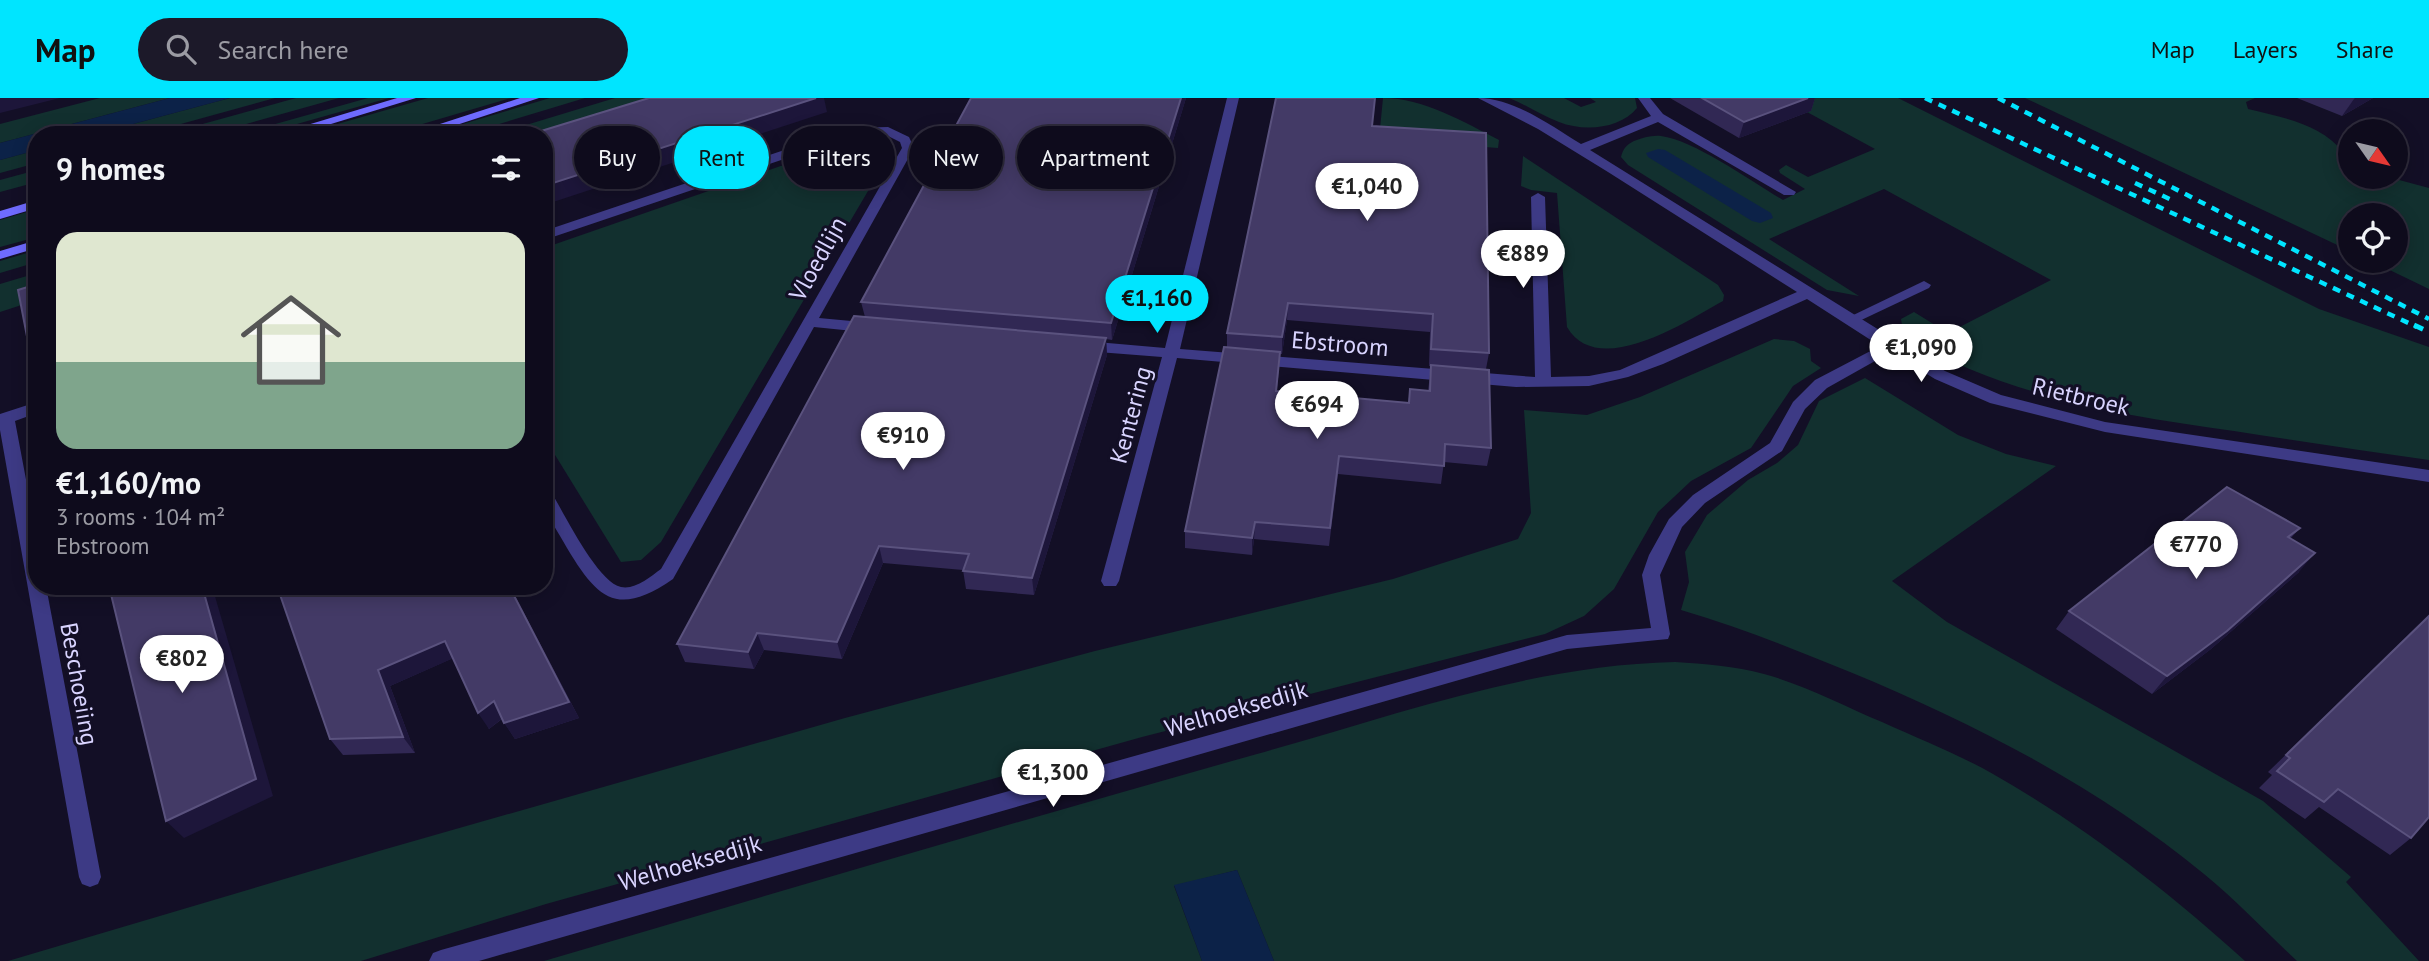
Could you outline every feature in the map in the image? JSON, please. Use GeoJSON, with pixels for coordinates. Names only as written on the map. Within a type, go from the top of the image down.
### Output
{"type":"FeatureCollection","features":[{"type":"Feature","properties":{"kind":"main road"},"geometry":{"type":"LineString","coordinates":[[312,126],[410,98]]}},
{"type":"Feature","properties":{"kind":"main road"},"geometry":{"type":"LineString","coordinates":[[441,126],[533,98]]}},
{"type":"Feature","properties":{"kind":"main road"},"geometry":{"type":"LineString","coordinates":[[0,215],[28,207]]}},
{"type":"Feature","properties":{"kind":"main road"},"geometry":{"type":"LineString","coordinates":[[0,255],[28,247]]}},
{"type":"Feature","properties":{"kind":"street","name":"Kentering"},"geometry":{"type":"LineString","coordinates":[[1110,580],[1171,353],[1233,98]]}},
{"type":"Feature","properties":{"kind":"street","name":"Rietbroek"},"geometry":{"type":"LineString","coordinates":[[1484,98],[1581,149],[1940,375],[1996,399],[2050,415],[2144,433],[2429,476]]}},
{"type":"Feature","properties":{"kind":"street"},"geometry":{"type":"LineString","coordinates":[[1644,98],[1659,117],[1789,192]]}},
{"type":"Feature","properties":{"kind":"street"},"geometry":{"type":"LineString","coordinates":[[1581,149],[1659,117]]}},
{"type":"Feature","properties":{"kind":"street","name":"Vloedlijn"},"geometry":{"type":"LineString","coordinates":[[553,233],[854,131],[874,130],[898,134],[905,139],[908,148],[667,574],[650,588],[632,594],[611,592],[596,582],[553,509]]}},
{"type":"Feature","properties":{"kind":"street"},"geometry":{"type":"LineString","coordinates":[[1538,197],[1543,382]]}},
{"type":"Feature","properties":{"kind":"street"},"geometry":{"type":"LineString","coordinates":[[1850,320],[1923,285]]}},
{"type":"Feature","properties":{"kind":"street","name":"Ebstroom"},"geometry":{"type":"LineString","coordinates":[[1065,344],[1543,382],[1589,381],[1623,374],[1702,343],[1807,293]]}},
{"type":"Feature","properties":{"kind":"street"},"geometry":{"type":"LineString","coordinates":[[810,323],[891,329]]}},
{"type":"Feature","properties":{"kind":"street","name":"Welhoeksedijk"},"geometry":{"type":"LineString","coordinates":[[441,961],[1567,642],[1661,634],[1651,575],[1675,523],[1699,499],[1776,447],[1808,395],[1821,384],[1891,346]]}},
{"type":"Feature","properties":{"kind":"street","name":"Beschoeiing"},"geometry":{"type":"LineString","coordinates":[[28,410],[3,419],[28,551]]}},
{"type":"Feature","properties":{"kind":"street","name":"Beschoeiing"},"geometry":{"type":"LineString","coordinates":[[36,595],[90,877]]}},
{"type":"Feature","properties":{"kind":"green space"},"geometry":{"type":"Polygon","coordinates":[[[100,98],[170,98],[64,126],[28,126],[28,136],[0,143],[0,124],[100,98]]]}},
{"type":"Feature","properties":{"kind":"green space"},"geometry":{"type":"Polygon","coordinates":[[[230,98],[275,98],[174,126],[126,126],[230,98]]]}},
{"type":"Feature","properties":{"kind":"green space"},"geometry":{"type":"Polygon","coordinates":[[[296,98],[339,98],[239,126],[195,126],[296,98]]]}},
{"type":"Feature","properties":{"kind":"green space"},"geometry":{"type":"Polygon","coordinates":[[[368,98],[389,98],[290,126],[268,126],[368,98]]]}},
{"type":"Feature","properties":{"kind":"green space"},"geometry":{"type":"Polygon","coordinates":[[[428,98],[511,98],[416,126],[330,126],[428,98]]]}},
{"type":"Feature","properties":{"kind":"green space"},"geometry":{"type":"Polygon","coordinates":[[[550,98],[585,98],[493,126],[456,126],[550,98]]]}},
{"type":"Feature","properties":{"kind":"green space"},"geometry":{"type":"Polygon","coordinates":[[[615,98],[690,98],[553,133],[553,126],[523,126],[615,98]]]}},
{"type":"Feature","properties":{"kind":"green space"},"geometry":{"type":"Polygon","coordinates":[[[1383,98],[1413,102],[1443,112],[1499,140],[1498,148],[1379,139],[1383,98]]]}},
{"type":"Feature","properties":{"kind":"green space"},"geometry":{"type":"Polygon","coordinates":[[[1509,98],[1564,98],[1581,107],[1596,102],[1590,98],[1635,98],[1637,108],[1621,120],[1590,128],[1553,120],[1509,98]]]}},
{"type":"Feature","properties":{"kind":"green space"},"geometry":{"type":"Polygon","coordinates":[[[1787,98],[1898,98],[2319,309],[2429,347],[2429,460],[2105,410],[2024,389],[1984,375],[1904,337],[1901,319],[1914,312],[1948,333],[2051,280],[1884,189],[1769,239],[1859,296],[1827,290],[1628,165],[1621,157],[1624,149],[1637,140],[1657,136],[1674,139],[1706,153],[1783,200],[1805,189],[1780,173],[1779,170],[1786,165],[1808,177],[1875,149],[1787,98]]]}},
{"type":"Feature","properties":{"kind":"green space"},"geometry":{"type":"Polygon","coordinates":[[[2025,98],[2255,98],[2246,102],[2248,109],[2300,123],[2334,142],[2338,146],[2338,189],[2408,189],[2408,182],[2429,188],[2429,289],[2396,273],[2408,273],[2408,203],[2338,203],[2338,245],[2025,98]]]}},
{"type":"Feature","properties":{"kind":"green space"},"geometry":{"type":"Polygon","coordinates":[[[28,152],[28,165],[0,173],[0,160],[28,152]]]}},
{"type":"Feature","properties":{"kind":"green space"},"geometry":{"type":"Polygon","coordinates":[[[1523,156],[1718,285],[1724,295],[1723,301],[1666,332],[1643,341],[1620,347],[1599,348],[1581,342],[1567,327],[1557,193],[1521,186],[1523,156]]]}},
{"type":"Feature","properties":{"kind":"green space"},"geometry":{"type":"Polygon","coordinates":[[[783,165],[783,189],[869,189],[661,542],[641,560],[621,562],[553,452],[553,245],[714,189],[769,189],[769,170],[783,165]]]}},
{"type":"Feature","properties":{"kind":"green space"},"geometry":{"type":"Polygon","coordinates":[[[28,172],[28,184],[0,192],[0,180],[28,172]]]}},
{"type":"Feature","properties":{"kind":"green space"},"geometry":{"type":"Polygon","coordinates":[[[28,212],[28,239],[0,247],[0,220],[28,212]]]}},
{"type":"Feature","properties":{"kind":"green space"},"geometry":{"type":"Polygon","coordinates":[[[28,253],[28,265],[0,273],[0,261],[28,253]]]}},
{"type":"Feature","properties":{"kind":"green space"},"geometry":{"type":"Polygon","coordinates":[[[28,276],[28,303],[0,312],[0,284],[28,276]]]}},
{"type":"Feature","properties":{"kind":"green space"},"geometry":{"type":"Polygon","coordinates":[[[1774,339],[1794,341],[1810,349],[1811,361],[1821,368],[1793,386],[1751,448],[1691,481],[1658,512],[1614,589],[1584,616],[1545,634],[1142,737],[546,904],[361,961],[8,961],[379,851],[845,718],[1095,651],[1393,579],[1518,539],[1531,513],[1524,410],[1587,415],[1640,397],[1774,339]]]}},
{"type":"Feature","properties":{"kind":"green space"},"geometry":{"type":"Polygon","coordinates":[[[1865,378],[1958,435],[2006,454],[2056,466],[1892,581],[1947,622],[2263,801],[2351,877],[2346,882],[2419,961],[2297,961],[2216,884],[2164,842],[2035,760],[1944,713],[1850,672],[1745,631],[1681,610],[1689,582],[1685,552],[1707,515],[1748,480],[1777,463],[1798,445],[1819,401],[1865,378]]]}},
{"type":"Feature","properties":{"kind":"green space"},"geometry":{"type":"Polygon","coordinates":[[[1675,662],[1753,671],[1794,684],[1980,767],[2060,815],[2124,860],[2186,909],[2245,961],[1274,961],[1237,870],[1174,886],[1202,961],[544,961],[989,830],[1463,695],[1568,672],[1675,662]]]}},
{"type":"Feature","properties":{"kind":"water"},"geometry":{"type":"Polygon","coordinates":[[[170,98],[230,98],[126,126],[64,126],[170,98]]]}},
{"type":"Feature","properties":{"kind":"water"},"geometry":{"type":"Polygon","coordinates":[[[28,136],[28,152],[0,160],[0,143],[28,136]]]}},
{"type":"Feature","properties":{"kind":"water"},"geometry":{"type":"Polygon","coordinates":[[[1665,150],[1771,213],[1773,218],[1760,223],[1752,221],[1648,157],[1646,153],[1665,150]]]}},
{"type":"Feature","properties":{"kind":"water"},"geometry":{"type":"Polygon","coordinates":[[[1237,870],[1274,961],[1202,961],[1174,885],[1237,870]]]}},
{"type":"Feature","properties":{"kind":"building"},"geometry":{"type":"Polygon","coordinates":[[[649,98],[816,98],[729,126],[674,126],[674,144],[660,148],[660,126],[574,126],[574,176],[553,183],[553,127],[649,98]]]}},
{"type":"Feature","properties":{"kind":"building"},"geometry":{"type":"Polygon","coordinates":[[[971,98],[1181,98],[1172,126],[1017,126],[1017,189],[1153,189],[1111,323],[861,302],[922,189],[1003,189],[1003,126],[956,126],[971,98]]]}},
{"type":"Feature","properties":{"kind":"building"},"geometry":{"type":"Polygon","coordinates":[[[1276,98],[1375,98],[1372,126],[1486,133],[1489,353],[1431,349],[1433,314],[1288,303],[1282,337],[1227,333],[1276,98]]]}},
{"type":"Feature","properties":{"kind":"building"},"geometry":{"type":"Polygon","coordinates":[[[1702,98],[1808,98],[1744,122],[1702,98]]]}},
{"type":"Feature","properties":{"kind":"building"},"geometry":{"type":"Polygon","coordinates":[[[28,287],[28,342],[18,290],[28,287]]]}},
{"type":"Feature","properties":{"kind":"building"},"geometry":{"type":"Polygon","coordinates":[[[854,316],[1106,338],[1032,578],[963,571],[969,554],[879,546],[837,642],[757,633],[748,652],[677,644],[854,316]]]}},
{"type":"Feature","properties":{"kind":"building"},"geometry":{"type":"Polygon","coordinates":[[[1224,347],[1280,352],[1276,391],[1409,403],[1410,389],[1430,391],[1431,365],[1489,370],[1491,448],[1445,444],[1444,466],[1339,456],[1330,528],[1255,522],[1252,538],[1185,531],[1224,347]]]}},
{"type":"Feature","properties":{"kind":"building"},"geometry":{"type":"Polygon","coordinates":[[[2227,487],[2300,528],[2288,537],[2315,553],[2227,631],[2167,676],[2069,611],[2227,487]]]}},
{"type":"Feature","properties":{"kind":"building"},"geometry":{"type":"Polygon","coordinates":[[[111,595],[205,595],[256,779],[166,821],[111,595]]]}},
{"type":"Feature","properties":{"kind":"building"},"geometry":{"type":"Polygon","coordinates":[[[280,595],[514,595],[569,702],[504,723],[494,701],[478,713],[445,641],[378,670],[403,737],[330,739],[280,595]]]}},
{"type":"Feature","properties":{"kind":"building"},"geometry":{"type":"Polygon","coordinates":[[[2429,616],[2429,817],[2411,838],[2338,789],[2324,802],[2277,771],[2290,758],[2286,755],[2429,616]]]}},
{"type":"Feature","properties":{"kind":"railway"},"geometry":{"type":"LineString","coordinates":[[1925,98],[2417,327]]}},
{"type":"Feature","properties":{"kind":"railway"},"geometry":{"type":"LineString","coordinates":[[1998,98],[2429,319]]}},
{"type":"Feature","properties":{"kind":"railway"},"geometry":{"type":"LineString","coordinates":[[2135,183],[2174,201]]}},
{"type":"Feature","properties":{"kind":"railway"},"geometry":{"type":"LineString","coordinates":[[2414,325],[2429,332]]}}]}
